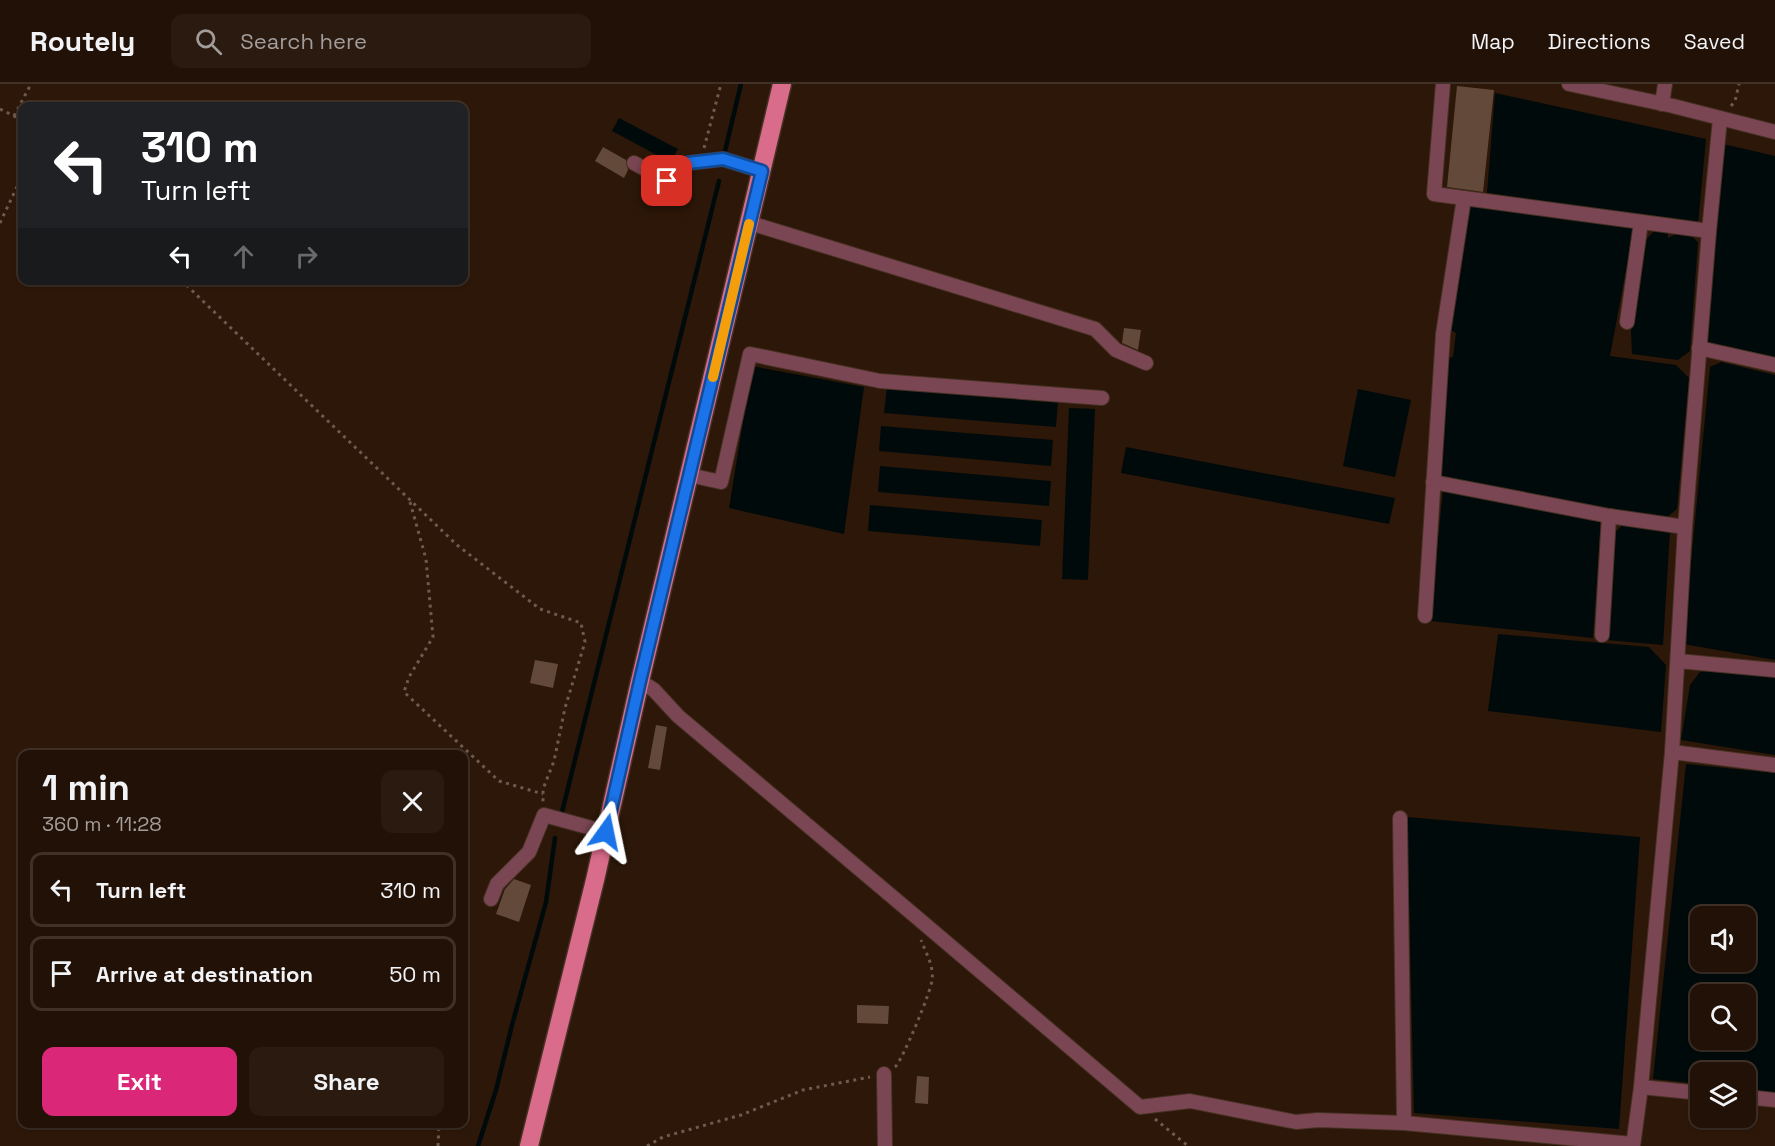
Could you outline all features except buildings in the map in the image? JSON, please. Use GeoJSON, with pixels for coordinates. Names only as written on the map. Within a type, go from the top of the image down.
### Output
{"type":"FeatureCollection","features":[{"type":"Feature","properties":{"kind":"main road"},"geometry":{"type":"LineString","coordinates":[[529,1146],[606,832],[782,84]]}},
{"type":"Feature","properties":{"kind":"street"},"geometry":{"type":"LineString","coordinates":[[1443,84],[1434,194],[1709,231]]}},
{"type":"Feature","properties":{"kind":"street"},"geometry":{"type":"LineString","coordinates":[[1569,84],[1775,132]]}},
{"type":"Feature","properties":{"kind":"street"},"geometry":{"type":"LineString","coordinates":[[1662,104],[1665,84]]}},
{"type":"Feature","properties":{"kind":"street"},"geometry":{"type":"LineString","coordinates":[[640,681],[654,690],[678,716],[883,886],[920,922],[987,975],[1140,1107],[1190,1101],[1296,1122],[1318,1120],[1404,1123],[1633,1145],[1641,1087],[1672,752],[1685,527],[1720,119]]}},
{"type":"Feature","properties":{"kind":"street"},"geometry":{"type":"LineString","coordinates":[[634,163],[667,181],[688,163],[723,159],[762,171]]}},
{"type":"Feature","properties":{"kind":"street"},"geometry":{"type":"LineString","coordinates":[[1425,616],[1443,334],[1464,198]]}},
{"type":"Feature","properties":{"kind":"street"},"geometry":{"type":"LineString","coordinates":[[1628,322],[1641,222]]}},
{"type":"Feature","properties":{"kind":"street"},"geometry":{"type":"LineString","coordinates":[[750,223],[1095,329],[1116,350],[1146,363]]}},
{"type":"Feature","properties":{"kind":"street"},"geometry":{"type":"LineString","coordinates":[[1699,348],[1775,365]]}},
{"type":"Feature","properties":{"kind":"street"},"geometry":{"type":"LineString","coordinates":[[689,475],[721,482],[750,354],[880,381],[1102,398]]}},
{"type":"Feature","properties":{"kind":"street"},"geometry":{"type":"LineString","coordinates":[[1433,482],[1609,516],[1685,527]]}},
{"type":"Feature","properties":{"kind":"street"},"geometry":{"type":"LineString","coordinates":[[1602,635],[1609,516]]}},
{"type":"Feature","properties":{"kind":"street"},"geometry":{"type":"LineString","coordinates":[[1678,662],[1775,670]]}},
{"type":"Feature","properties":{"kind":"street"},"geometry":{"type":"LineString","coordinates":[[1672,752],[1775,765]]}},
{"type":"Feature","properties":{"kind":"street"},"geometry":{"type":"LineString","coordinates":[[491,899],[497,884],[529,852],[543,815],[606,832]]}},
{"type":"Feature","properties":{"kind":"street"},"geometry":{"type":"LineString","coordinates":[[1400,818],[1404,1123]]}},
{"type":"Feature","properties":{"kind":"street"},"geometry":{"type":"LineString","coordinates":[[885,1074],[885,1146]]}},
{"type":"Feature","properties":{"kind":"street"},"geometry":{"type":"LineString","coordinates":[[1641,1087],[1690,1092]]}},
{"type":"Feature","properties":{"kind":"street"},"geometry":{"type":"LineString","coordinates":[[1756,1098],[1775,1100]]}},
{"type":"Feature","properties":{"kind":"path"},"geometry":{"type":"LineString","coordinates":[[21,102],[31,84]]}},
{"type":"Feature","properties":{"kind":"path"},"geometry":{"type":"LineString","coordinates":[[701,162],[721,84]]}},
{"type":"Feature","properties":{"kind":"path"},"geometry":{"type":"LineString","coordinates":[[1720,119],[1735,101],[1738,84]]}},
{"type":"Feature","properties":{"kind":"path"},"geometry":{"type":"LineString","coordinates":[[14,116],[18,108]]}},
{"type":"Feature","properties":{"kind":"path"},"geometry":{"type":"LineString","coordinates":[[0,109],[18,118]]}},
{"type":"Feature","properties":{"kind":"path"},"geometry":{"type":"LineString","coordinates":[[0,223],[18,185]]}},
{"type":"Feature","properties":{"kind":"path"},"geometry":{"type":"LineString","coordinates":[[186,285],[457,545],[540,609],[581,623],[585,642],[565,708],[554,761],[543,794],[543,815]]}},
{"type":"Feature","properties":{"kind":"path"},"geometry":{"type":"LineString","coordinates":[[409,499],[426,559],[433,637],[409,677],[404,692],[466,750]]}},
{"type":"Feature","properties":{"kind":"path"},"geometry":{"type":"LineString","coordinates":[[468,752],[499,781],[543,794]]}},
{"type":"Feature","properties":{"kind":"path"},"geometry":{"type":"LineString","coordinates":[[647,1146],[663,1137],[741,1115],[803,1090],[885,1074],[898,1065],[923,1010],[932,981],[931,964],[920,939],[920,922]]}},
{"type":"Feature","properties":{"kind":"path"},"geometry":{"type":"LineString","coordinates":[[1140,1107],[1188,1146]]}},
{"type":"Feature","properties":{"kind":"path"},"geometry":{"type":"LineString","coordinates":[[438,1146],[439,1128]]}},
{"type":"Feature","properties":{"kind":"shaded area"},"geometry":{"type":"Polygon","coordinates":[[[1495,93],[1706,139],[1698,224],[1487,193],[1495,93]]]}},
{"type":"Feature","properties":{"kind":"shaded area"},"geometry":{"type":"Polygon","coordinates":[[[619,118],[678,149],[670,162],[612,131],[619,118]]]}},
{"type":"Feature","properties":{"kind":"shaded area"},"geometry":{"type":"Polygon","coordinates":[[[1723,144],[1775,156],[1775,358],[1706,342],[1723,144]]]}},
{"type":"Feature","properties":{"kind":"shaded area"},"geometry":{"type":"Polygon","coordinates":[[[1469,205],[1634,227],[1610,356],[1676,365],[1689,378],[1677,509],[1666,518],[1440,478],[1448,358],[1453,357],[1456,333],[1449,329],[1469,205]]]}},
{"type":"Feature","properties":{"kind":"shaded area"},"geometry":{"type":"Polygon","coordinates":[[[1684,230],[1698,242],[1690,351],[1678,360],[1632,354],[1631,330],[1643,243],[1654,231],[1668,232],[1668,238],[1684,230]]]}},
{"type":"Feature","properties":{"kind":"shaded area"},"geometry":{"type":"Polygon","coordinates":[[[1721,362],[1775,375],[1775,660],[1683,644],[1710,367],[1721,362]]]}},
{"type":"Feature","properties":{"kind":"shaded area"},"geometry":{"type":"Polygon","coordinates":[[[752,366],[864,387],[844,534],[729,508],[752,366]]]}},
{"type":"Feature","properties":{"kind":"shaded area"},"geometry":{"type":"Polygon","coordinates":[[[887,387],[1058,402],[1056,427],[884,413],[887,387]]]}},
{"type":"Feature","properties":{"kind":"shaded area"},"geometry":{"type":"Polygon","coordinates":[[[1358,389],[1411,400],[1395,477],[1343,466],[1358,389]]]}},
{"type":"Feature","properties":{"kind":"shaded area"},"geometry":{"type":"Polygon","coordinates":[[[1069,408],[1095,409],[1088,580],[1062,579],[1069,408]]]}},
{"type":"Feature","properties":{"kind":"shaded area"},"geometry":{"type":"Polygon","coordinates":[[[881,426],[1053,440],[1051,466],[879,451],[881,426]]]}},
{"type":"Feature","properties":{"kind":"shaded area"},"geometry":{"type":"Polygon","coordinates":[[[1126,447],[1395,498],[1389,524],[1121,473],[1126,447]]]}},
{"type":"Feature","properties":{"kind":"shaded area"},"geometry":{"type":"Polygon","coordinates":[[[880,466],[1051,481],[1049,506],[878,492],[880,466]]]}},
{"type":"Feature","properties":{"kind":"shaded area"},"geometry":{"type":"Polygon","coordinates":[[[1443,489],[1601,518],[1593,638],[1430,621],[1443,489]]]}},
{"type":"Feature","properties":{"kind":"shaded area"},"geometry":{"type":"Polygon","coordinates":[[[870,505],[1042,520],[1040,546],[868,531],[870,505]]]}},
{"type":"Feature","properties":{"kind":"shaded area"},"geometry":{"type":"Polygon","coordinates":[[[1626,522],[1670,531],[1663,645],[1607,640],[1615,532],[1626,522]]]}},
{"type":"Feature","properties":{"kind":"shaded area"},"geometry":{"type":"Polygon","coordinates":[[[1498,634],[1649,647],[1666,665],[1661,732],[1488,711],[1498,634]]]}},
{"type":"Feature","properties":{"kind":"shaded area"},"geometry":{"type":"Polygon","coordinates":[[[1712,669],[1775,675],[1775,755],[1681,740],[1690,685],[1700,672],[1712,669]]]}},
{"type":"Feature","properties":{"kind":"shaded area"},"geometry":{"type":"Polygon","coordinates":[[[1686,764],[1775,773],[1775,1093],[1756,1090],[1756,1062],[1690,1062],[1690,1083],[1653,1079],[1686,764]]]}},
{"type":"Feature","properties":{"kind":"shaded area"},"geometry":{"type":"Polygon","coordinates":[[[1407,817],[1640,837],[1619,1129],[1414,1113],[1407,817]]]}},
{"type":"Feature","properties":{"kind":"waterway"},"geometry":{"type":"LineString","coordinates":[[725,151],[741,84]]}},
{"type":"Feature","properties":{"kind":"waterway"},"geometry":{"type":"LineString","coordinates":[[562,812],[719,181]]}},
{"type":"Feature","properties":{"kind":"waterway"},"geometry":{"type":"LineString","coordinates":[[478,1146],[496,1090],[546,902],[555,838]]}},
{"type":"Feature","properties":{"kind":"slow traffic"},"geometry":{"type":"LineString","coordinates":[[713,377],[749,224]]}},
{"type":"Feature","properties":{"kind":"route"},"geometry":{"type":"LineString","coordinates":[[606,832],[762,171],[723,159],[688,163],[667,181]]}}]}
